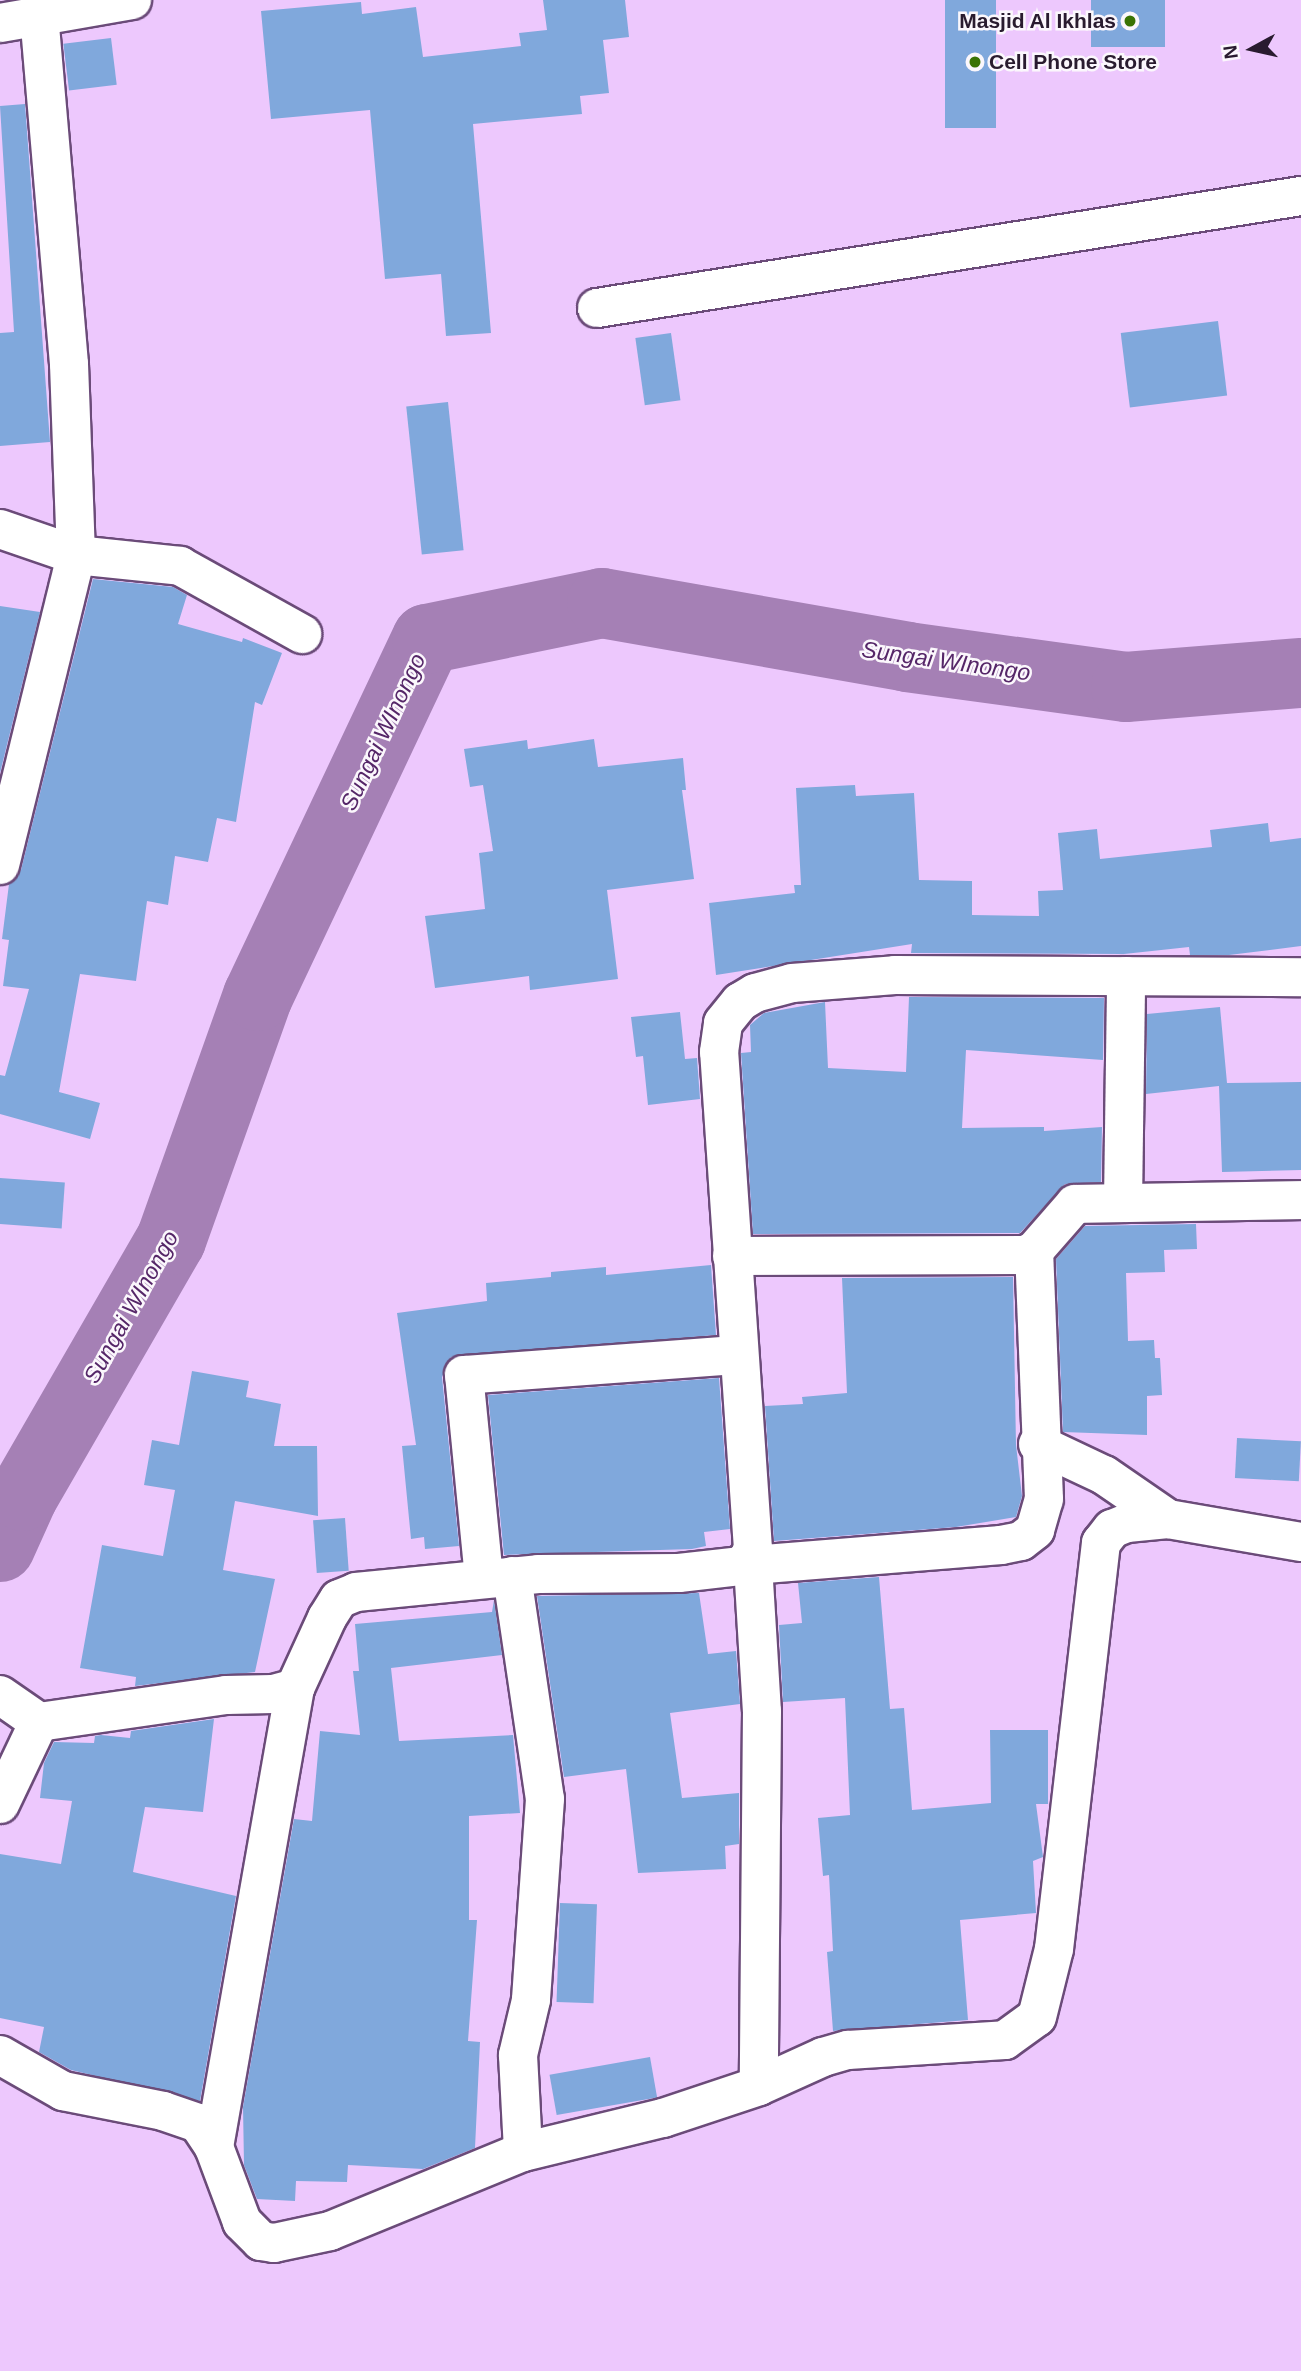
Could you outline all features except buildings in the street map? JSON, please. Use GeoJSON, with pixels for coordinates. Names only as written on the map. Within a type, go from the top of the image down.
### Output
{"type":"FeatureCollection","features":[{"type":"Feature","properties":{"kind":"street"},"geometry":{"type":"LineString","coordinates":[[0,23],[132,0]]}},
{"type":"Feature","properties":{"kind":"street"},"geometry":{"type":"LineString","coordinates":[[0,865],[76,555],[69,365],[39,16]]}},
{"type":"Feature","properties":{"kind":"street"},"geometry":{"type":"LineString","coordinates":[[597,308],[1301,196]]}},
{"type":"Feature","properties":{"kind":"street"},"geometry":{"type":"LineString","coordinates":[[0,529],[76,555],[180,566],[302,634]]}},
{"type":"Feature","properties":{"kind":"street"},"geometry":{"type":"LineString","coordinates":[[1123,1203],[1126,976]]}},
{"type":"Feature","properties":{"kind":"street"},"geometry":{"type":"LineString","coordinates":[[759,2086],[762,1712],[747,1565],[753,1549],[737,1355],[719,1052],[723,1023],[740,1002],[772,988],[820,979],[1301,977]]}},
{"type":"Feature","properties":{"kind":"street"},"geometry":{"type":"LineString","coordinates":[[214,2147],[295,1688],[340,1599],[389,1586],[498,1577],[679,1573],[747,1565],[890,1557],[1020,1541],[1035,1530],[1043,1513],[1038,1444],[1034,1251],[1075,1204],[1301,1200]]}},
{"type":"Feature","properties":{"kind":"street"},"geometry":{"type":"LineString","coordinates":[[732,1256],[976,1256],[1034,1251]]}},
{"type":"Feature","properties":{"kind":"street"},"geometry":{"type":"LineString","coordinates":[[523,2152],[519,2055],[531,2000],[545,1799],[498,1577],[464,1375],[737,1355]]}},
{"type":"Feature","properties":{"kind":"street"},"geometry":{"type":"LineString","coordinates":[[1038,1444],[1104,1475],[1168,1520]]}},
{"type":"Feature","properties":{"kind":"street"},"geometry":{"type":"LineString","coordinates":[[0,2055],[63,2091],[182,2116],[198,2123],[214,2147],[242,2222],[261,2241],[274,2243],[330,2231],[523,2152],[663,2118],[759,2086],[800,2066],[848,2050],[1004,2040],[1037,2017],[1054,1949],[1101,1543],[1112,1529],[1127,1522],[1168,1520],[1301,1542]]}},
{"type":"Feature","properties":{"kind":"street"},"geometry":{"type":"LineString","coordinates":[[0,1695],[39,1722],[226,1695],[273,1694],[295,1688]]}},
{"type":"Feature","properties":{"kind":"street"},"geometry":{"type":"LineString","coordinates":[[0,1804],[39,1722]]}},
{"type":"Feature","properties":{"kind":"waterway","name":"Sungai WInongo"},"geometry":{"type":"LineString","coordinates":[[0,1547],[23,1496],[171,1240],[258,996],[427,639],[602,603],[907,657],[1126,687],[1301,673]]}},
{"type":"Feature","properties":{"kind":"place","name":"Masjid Al Ikhlas"},"geometry":{"type":"Point","coordinates":[1130,21]}},
{"type":"Feature","properties":{"kind":"place","name":"Cell Phone Store"},"geometry":{"type":"Point","coordinates":[975,62]}}]}
